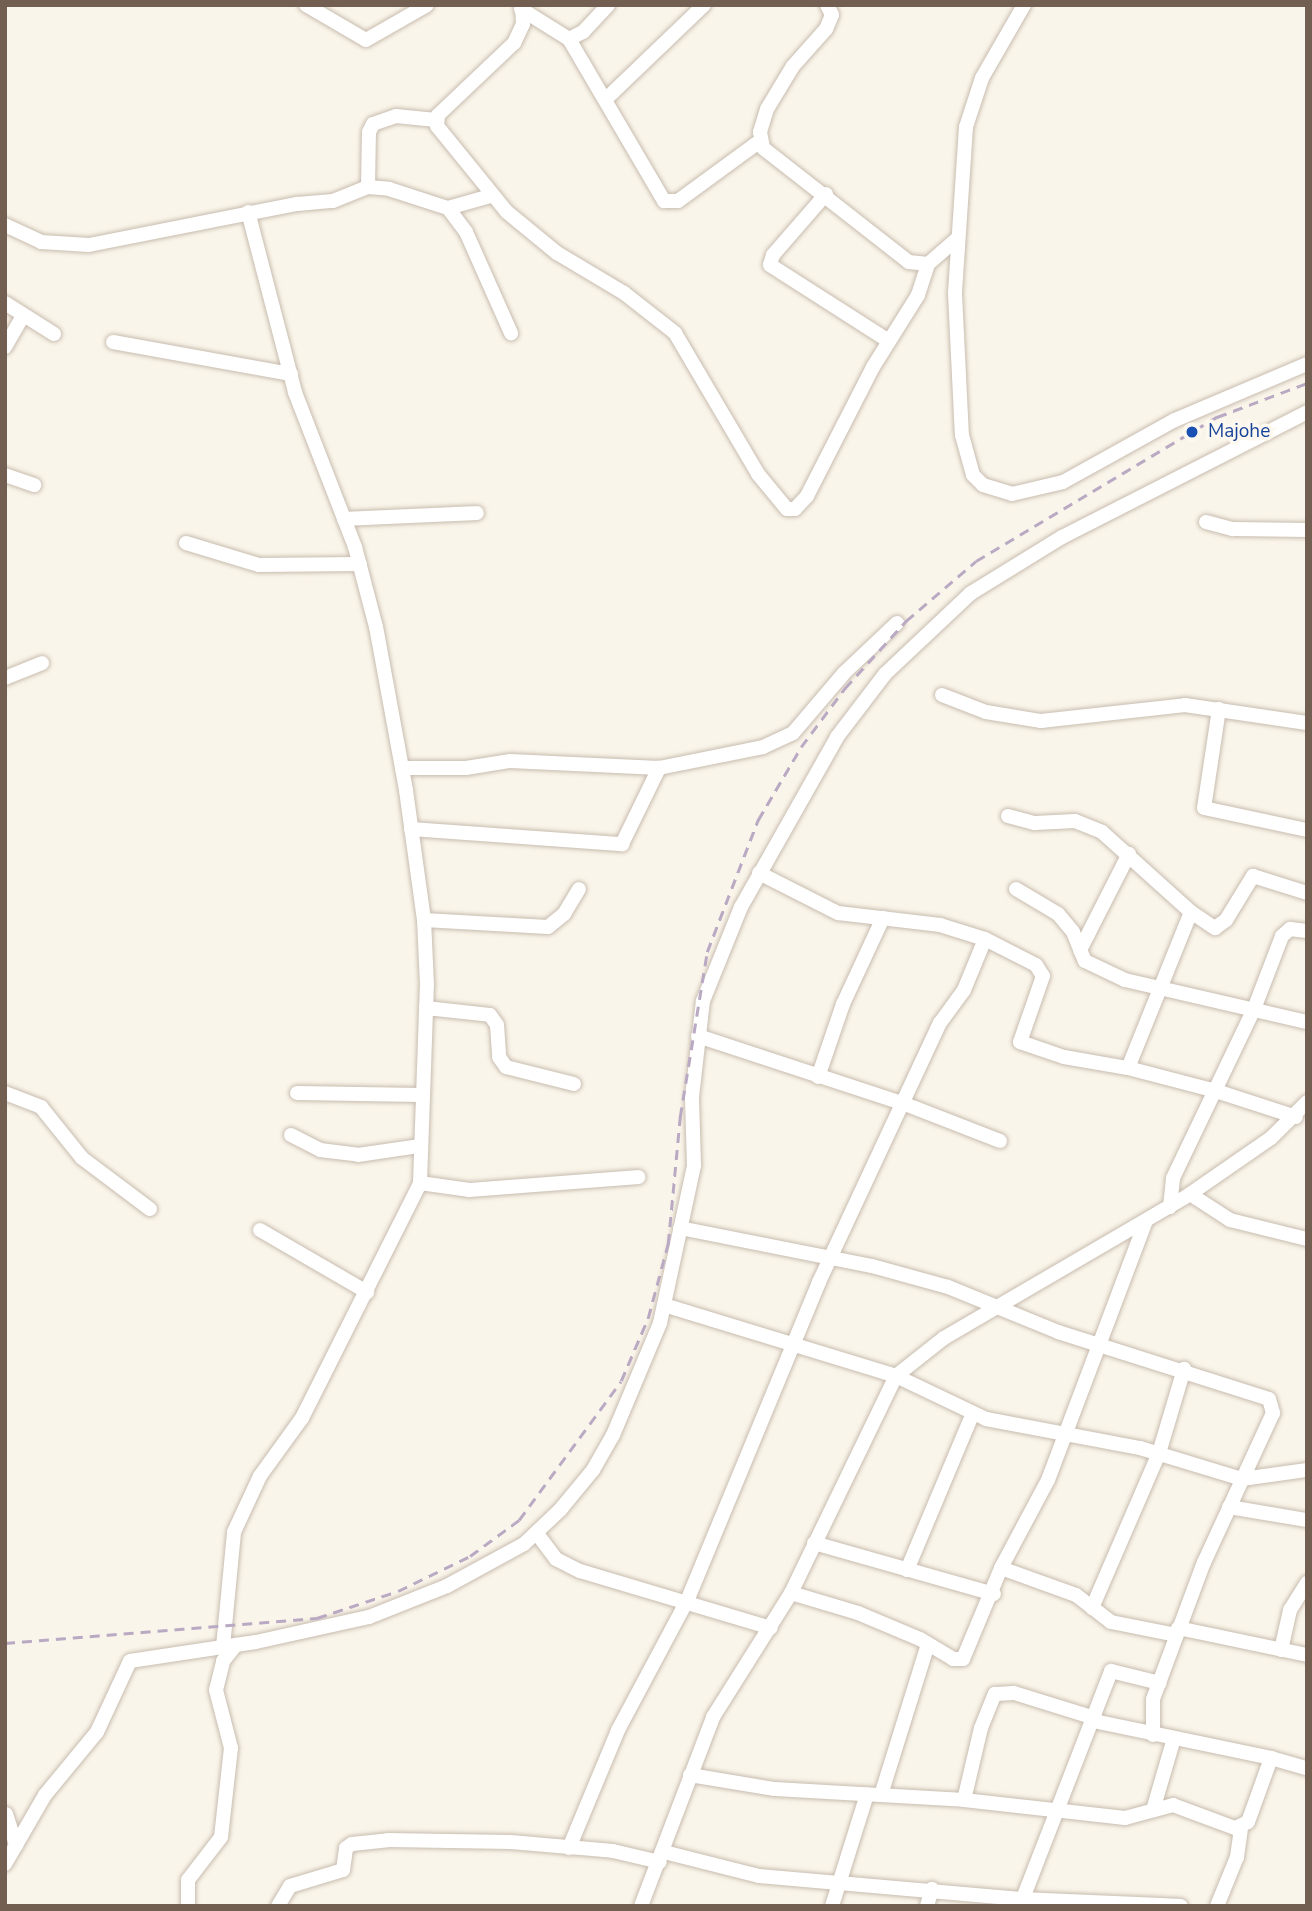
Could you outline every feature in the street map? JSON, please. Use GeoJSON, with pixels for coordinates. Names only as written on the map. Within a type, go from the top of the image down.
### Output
{"type":"FeatureCollection","features":[{"type":"Feature","properties":{"kind":"street"},"geometry":{"type":"LineString","coordinates":[[306,5],[366,40],[427,5]]}},
{"type":"Feature","properties":{"kind":"street"},"geometry":{"type":"LineString","coordinates":[[569,39],[583,32],[608,5]]}},
{"type":"Feature","properties":{"kind":"street"},"geometry":{"type":"LineString","coordinates":[[607,98],[704,5]]}},
{"type":"Feature","properties":{"kind":"street"},"geometry":{"type":"LineString","coordinates":[[827,5],[831,20],[778,91],[763,120],[760,141],[771,156],[826,194],[909,262],[928,264]]}},
{"type":"Feature","properties":{"kind":"street"},"geometry":{"type":"LineString","coordinates":[[1024,5],[973,101],[965,127],[956,240],[962,435],[974,475],[997,491],[1031,493],[1063,482],[1175,420],[1307,364]]}},
{"type":"Feature","properties":{"kind":"street"},"geometry":{"type":"LineString","coordinates":[[522,7],[569,39],[607,98],[653,190],[670,204],[760,141]]}},
{"type":"Feature","properties":{"kind":"street"},"geometry":{"type":"LineString","coordinates":[[436,120],[514,43],[523,24],[522,7]]}},
{"type":"Feature","properties":{"kind":"street"},"geometry":{"type":"LineString","coordinates":[[368,187],[369,132],[373,124],[396,116],[436,120],[490,196],[557,253],[624,293],[675,333],[758,474],[787,509],[795,509],[807,496],[889,341],[918,295],[928,264],[956,240]]}},
{"type":"Feature","properties":{"kind":"street"},"geometry":{"type":"LineString","coordinates":[[5,225],[41,242],[81,245],[248,212],[333,201],[368,187],[388,189],[448,208],[490,196]]}},
{"type":"Feature","properties":{"kind":"street"},"geometry":{"type":"LineString","coordinates":[[826,194],[773,255],[770,265],[889,341]]}},
{"type":"Feature","properties":{"kind":"street"},"geometry":{"type":"LineString","coordinates":[[463,228],[475,202]]}},
{"type":"Feature","properties":{"kind":"street"},"geometry":{"type":"LineString","coordinates":[[448,208],[463,228],[511,333]]}},
{"type":"Feature","properties":{"kind":"street"},"geometry":{"type":"LineString","coordinates":[[188,1906],[188,1880],[221,1837],[231,1748],[216,1682],[229,1646],[234,1532],[260,1476],[302,1418],[367,1292],[402,1212],[420,1183],[426,1008],[424,920],[402,768],[360,564],[291,374],[248,212]]}},
{"type":"Feature","properties":{"kind":"street"},"geometry":{"type":"LineString","coordinates":[[5,303],[22,317],[54,334]]}},
{"type":"Feature","properties":{"kind":"street"},"geometry":{"type":"LineString","coordinates":[[5,347],[22,317]]}},
{"type":"Feature","properties":{"kind":"street"},"geometry":{"type":"LineString","coordinates":[[113,342],[291,374]]}},
{"type":"Feature","properties":{"kind":"street"},"geometry":{"type":"LineString","coordinates":[[5,1864],[67,1765],[97,1732],[130,1661],[229,1646],[369,1617],[447,1586],[538,1535],[593,1470],[613,1435],[646,1363],[664,1305],[694,1166],[692,1097],[703,1001],[759,873],[837,737],[885,674],[953,606],[1062,537],[1307,412]]}},
{"type":"Feature","properties":{"kind":"street"},"geometry":{"type":"LineString","coordinates":[[5,475],[34,485]]}},
{"type":"Feature","properties":{"kind":"street"},"geometry":{"type":"LineString","coordinates":[[344,519],[477,513]]}},
{"type":"Feature","properties":{"kind":"street"},"geometry":{"type":"LineString","coordinates":[[1206,522],[1233,529],[1307,530]]}},
{"type":"Feature","properties":{"kind":"street"},"geometry":{"type":"LineString","coordinates":[[186,542],[259,565],[360,564]]}},
{"type":"Feature","properties":{"kind":"street"},"geometry":{"type":"LineString","coordinates":[[402,768],[466,768],[510,761],[659,768],[763,747],[787,738],[844,673],[897,623]]}},
{"type":"Feature","properties":{"kind":"street"},"geometry":{"type":"LineString","coordinates":[[5,678],[42,663]]}},
{"type":"Feature","properties":{"kind":"street"},"geometry":{"type":"LineString","coordinates":[[942,695],[986,712],[1041,721],[1185,705],[1307,723]]}},
{"type":"Feature","properties":{"kind":"street"},"geometry":{"type":"LineString","coordinates":[[1219,709],[1205,808],[1307,830]]}},
{"type":"Feature","properties":{"kind":"street"},"geometry":{"type":"LineString","coordinates":[[411,829],[622,844],[659,768]]}},
{"type":"Feature","properties":{"kind":"street"},"geometry":{"type":"LineString","coordinates":[[1008,816],[1035,823],[1063,819],[1088,825],[1129,854],[1208,925],[1220,927],[1253,876],[1307,893]]}},
{"type":"Feature","properties":{"kind":"street"},"geometry":{"type":"LineString","coordinates":[[1080,950],[1129,854]]}},
{"type":"Feature","properties":{"kind":"street"},"geometry":{"type":"LineString","coordinates":[[759,873],[838,913],[923,921],[985,939],[1041,970],[1038,994],[1020,1042],[1064,1057],[1128,1068],[1216,1091],[1296,1117]]}},
{"type":"Feature","properties":{"kind":"street"},"geometry":{"type":"LineString","coordinates":[[424,920],[548,928],[564,914],[579,889]]}},
{"type":"Feature","properties":{"kind":"street"},"geometry":{"type":"LineString","coordinates":[[1016,889],[1058,914],[1089,964],[1161,991],[1307,1022]]}},
{"type":"Feature","properties":{"kind":"street"},"geometry":{"type":"LineString","coordinates":[[1128,1068],[1191,912]]}},
{"type":"Feature","properties":{"kind":"street"},"geometry":{"type":"LineString","coordinates":[[818,1077],[843,1004],[883,918]]}},
{"type":"Feature","properties":{"kind":"street"},"geometry":{"type":"LineString","coordinates":[[1170,1207],[1174,1178],[1254,1009],[1282,936],[1290,929],[1307,931]]}},
{"type":"Feature","properties":{"kind":"street"},"geometry":{"type":"LineString","coordinates":[[569,1848],[618,1730],[687,1601],[831,1257],[905,1104],[940,1023],[964,990],[985,939]]}},
{"type":"Feature","properties":{"kind":"street"},"geometry":{"type":"LineString","coordinates":[[426,1008],[490,1015],[497,1024],[499,1057],[506,1067],[574,1084]]}},
{"type":"Feature","properties":{"kind":"street"},"geometry":{"type":"LineString","coordinates":[[698,1037],[905,1104],[1000,1141]]}},
{"type":"Feature","properties":{"kind":"street"},"geometry":{"type":"LineString","coordinates":[[5,1093],[41,1107],[82,1158],[150,1209]]}},
{"type":"Feature","properties":{"kind":"street"},"geometry":{"type":"LineString","coordinates":[[297,1093],[421,1095]]}},
{"type":"Feature","properties":{"kind":"street"},"geometry":{"type":"LineString","coordinates":[[641,1906],[662,1857],[713,1717],[791,1593],[896,1376],[944,1338],[1190,1194],[1296,1117],[1307,1102]]}},
{"type":"Feature","properties":{"kind":"street"},"geometry":{"type":"LineString","coordinates":[[291,1135],[320,1150],[358,1155],[420,1146]]}},
{"type":"Feature","properties":{"kind":"street"},"geometry":{"type":"LineString","coordinates":[[420,1183],[470,1190],[639,1177]]}},
{"type":"Feature","properties":{"kind":"street"},"geometry":{"type":"LineString","coordinates":[[1190,1194],[1237,1223],[1307,1239]]}},
{"type":"Feature","properties":{"kind":"street"},"geometry":{"type":"LineString","coordinates":[[791,1593],[838,1606],[928,1644],[953,1659],[963,1659],[994,1594],[1001,1567],[1048,1480],[1144,1223]]}},
{"type":"Feature","properties":{"kind":"street"},"geometry":{"type":"LineString","coordinates":[[680,1228],[831,1257],[948,1287],[1100,1344],[1247,1390],[1273,1404],[1177,1632],[1150,1710],[1153,1735]]}},
{"type":"Feature","properties":{"kind":"street"},"geometry":{"type":"LineString","coordinates":[[260,1230],[367,1292]]}},
{"type":"Feature","properties":{"kind":"street"},"geometry":{"type":"LineString","coordinates":[[664,1305],[896,1376],[972,1415],[1159,1453],[1242,1479],[1307,1470]]}},
{"type":"Feature","properties":{"kind":"street"},"geometry":{"type":"LineString","coordinates":[[1092,1608],[1159,1453],[1184,1369]]}},
{"type":"Feature","properties":{"kind":"street"},"geometry":{"type":"LineString","coordinates":[[907,1570],[912,1549],[972,1415]]}},
{"type":"Feature","properties":{"kind":"street"},"geometry":{"type":"LineString","coordinates":[[1229,1507],[1307,1520]]}},
{"type":"Feature","properties":{"kind":"street"},"geometry":{"type":"LineString","coordinates":[[538,1535],[556,1559],[573,1568],[771,1628]]}},
{"type":"Feature","properties":{"kind":"street"},"geometry":{"type":"LineString","coordinates":[[814,1543],[994,1594]]}},
{"type":"Feature","properties":{"kind":"street"},"geometry":{"type":"LineString","coordinates":[[1001,1567],[1066,1590],[1111,1622],[1307,1655]]}},
{"type":"Feature","properties":{"kind":"street"},"geometry":{"type":"LineString","coordinates":[[1281,1650],[1290,1610],[1307,1583]]}},
{"type":"Feature","properties":{"kind":"street"},"geometry":{"type":"LineString","coordinates":[[832,1906],[928,1644]]}},
{"type":"Feature","properties":{"kind":"street"},"geometry":{"type":"LineString","coordinates":[[1021,1903],[1060,1813],[1112,1670],[1160,1683]]}},
{"type":"Feature","properties":{"kind":"street"},"geometry":{"type":"LineString","coordinates":[[964,1800],[981,1728],[996,1694],[1014,1693],[1094,1720],[1307,1768]]}},
{"type":"Feature","properties":{"kind":"street"},"geometry":{"type":"LineString","coordinates":[[1153,1810],[1174,1738]]}},
{"type":"Feature","properties":{"kind":"street"},"geometry":{"type":"LineString","coordinates":[[690,1775],[775,1789],[964,1800],[1060,1813],[1133,1817],[1172,1805],[1216,1823],[1241,1827],[1248,1822],[1271,1758]]}},
{"type":"Feature","properties":{"kind":"street"},"geometry":{"type":"LineString","coordinates":[[6,1814],[30,1822]]}},
{"type":"Feature","properties":{"kind":"street"},"geometry":{"type":"LineString","coordinates":[[6,1814],[16,1846]]}},
{"type":"Feature","properties":{"kind":"street"},"geometry":{"type":"LineString","coordinates":[[1217,1906],[1237,1857],[1241,1827]]}},
{"type":"Feature","properties":{"kind":"street"},"geometry":{"type":"LineString","coordinates":[[278,1906],[290,1885],[343,1870],[346,1848],[352,1844],[426,1840],[613,1851],[662,1857],[759,1876],[932,1889],[1021,1903],[1181,1906]]}},
{"type":"Feature","properties":{"kind":"street"},"geometry":{"type":"LineString","coordinates":[[927,1906],[932,1889]]}},
{"type":"Feature","properties":{"kind":"railway"},"geometry":{"type":"LineString","coordinates":[[5,1643],[317,1618],[398,1591],[470,1556],[519,1520],[621,1381],[648,1318],[668,1244],[680,1117],[707,952],[758,820],[801,747],[845,688],[906,621],[976,561],[1217,417],[1307,383]]}},
{"type":"Feature","properties":{"kind":"place","name":"Majohe"},"geometry":{"type":"Point","coordinates":[1192,432]}}]}
